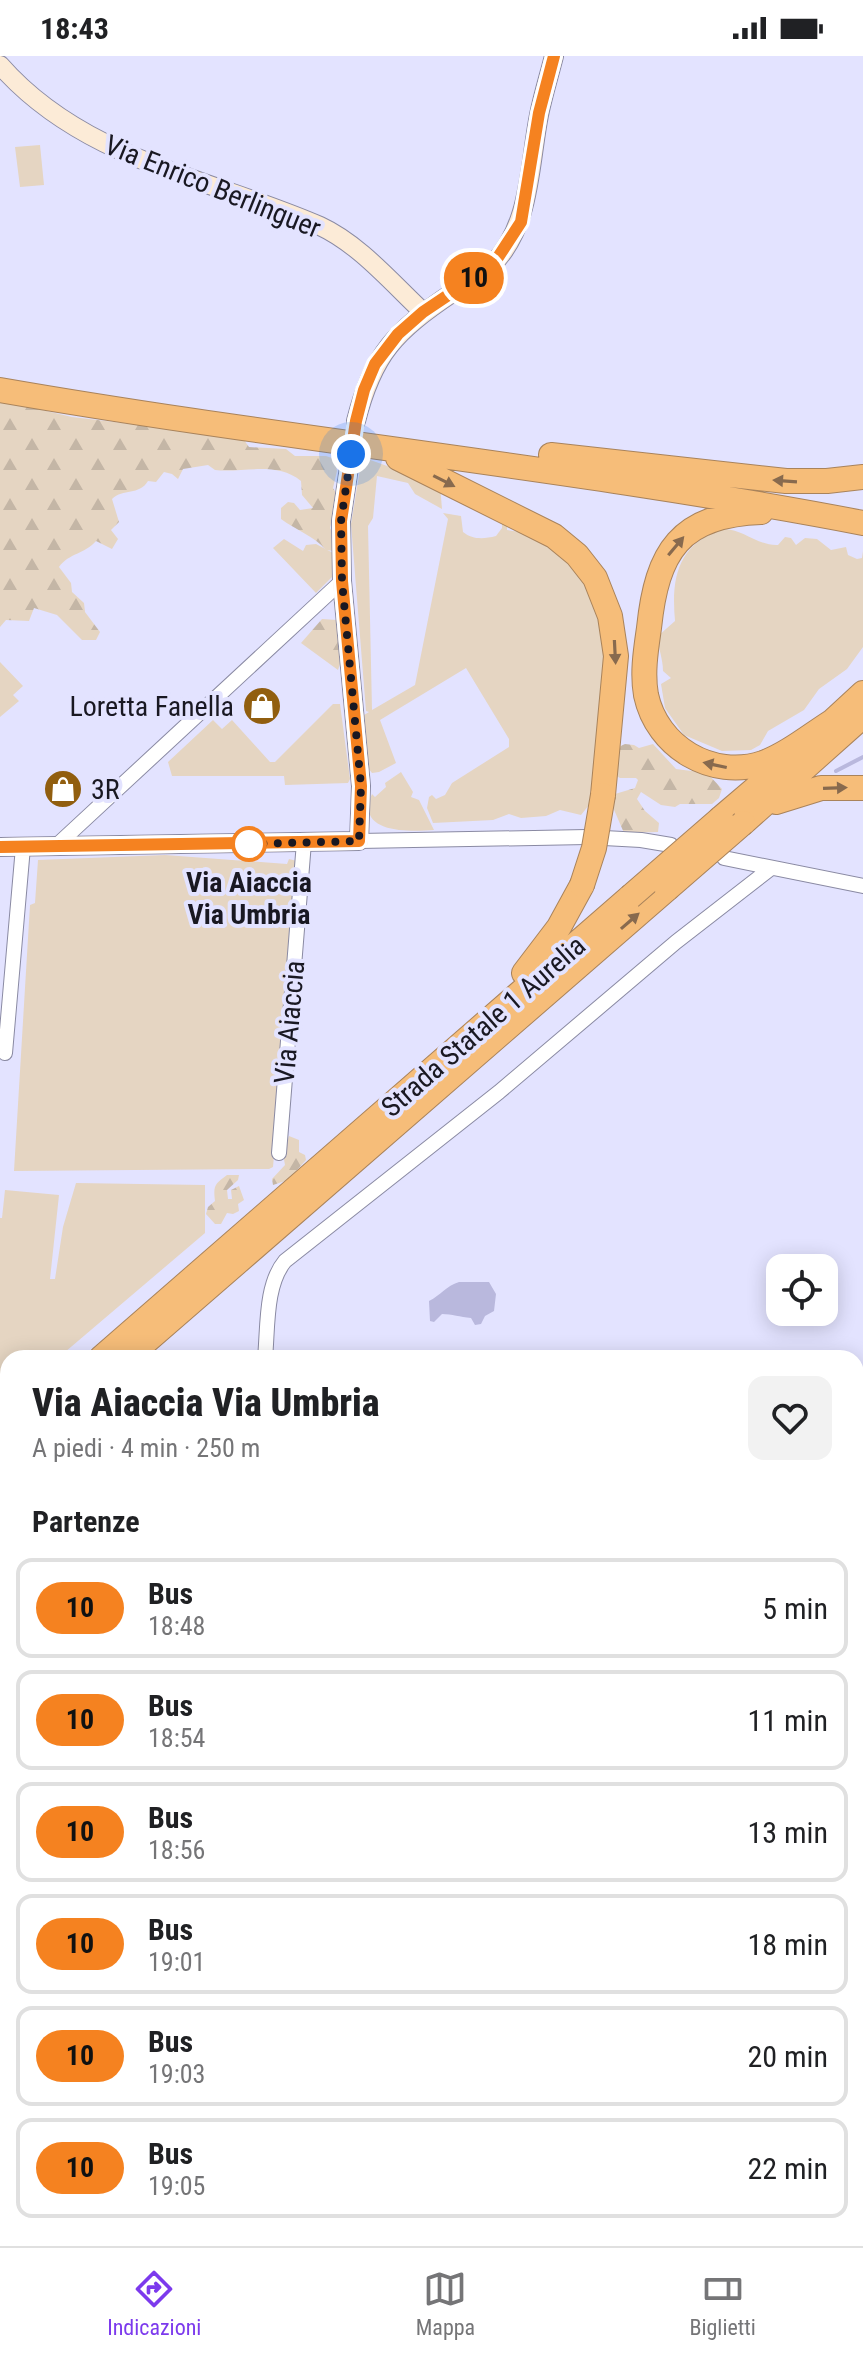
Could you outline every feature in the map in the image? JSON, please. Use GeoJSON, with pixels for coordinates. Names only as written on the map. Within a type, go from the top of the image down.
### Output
{"type":"FeatureCollection","features":[{"type":"Feature","properties":{"kind":"highway"},"geometry":{"type":"LineString","coordinates":[[6,390],[199,421],[351,439],[643,483],[862,523]]}},
{"type":"Feature","properties":{"kind":"highway"},"geometry":{"type":"LineString","coordinates":[[199,421],[297,426],[786,481],[863,477]]}},
{"type":"Feature","properties":{"kind":"highway"},"geometry":{"type":"LineString","coordinates":[[351,439],[395,457],[543,530],[566,545],[588,568],[610,616],[616,656],[603,795],[594,848],[582,885],[550,942],[477,1031]]}},
{"type":"Feature","properties":{"kind":"highway"},"geometry":{"type":"LineString","coordinates":[[799,510],[749,512],[709,519],[678,542],[663,564],[654,589],[645,665],[646,693],[652,714],[666,736],[701,761],[728,768],[764,763],[836,719]]}},
{"type":"Feature","properties":{"kind":"highway","name":"Strada Statale 1 Aurelia"},"geometry":{"type":"LineString","coordinates":[[136,1350],[667,889],[863,693]]}},
{"type":"Feature","properties":{"kind":"highway","name":"Strada Statale 1 Aurelia"},"geometry":{"type":"LineString","coordinates":[[110,1350],[630,897],[740,818],[863,716]]}},
{"type":"Feature","properties":{"kind":"highway"},"geometry":{"type":"LineString","coordinates":[[740,818],[807,791],[836,786],[863,788]]}},
{"type":"Feature","properties":{"kind":"highway"},"geometry":{"type":"LineString","coordinates":[[147,1350],[161,1329]]}},
{"type":"Feature","properties":{"kind":"street"},"geometry":{"type":"LineString","coordinates":[[359,841],[361,786],[342,581],[341,521],[351,439],[364,390],[375,364],[398,334],[423,312],[493,265],[521,222],[539,113],[554,56]]}},
{"type":"Feature","properties":{"kind":"street","name":"Via Enrico Berlinguer"},"geometry":{"type":"LineString","coordinates":[[0,65],[38,103],[120,152],[322,227],[355,250],[423,312]]}},
{"type":"Feature","properties":{"kind":"street"},"geometry":{"type":"LineString","coordinates":[[55,847],[342,581]]}},
{"type":"Feature","properties":{"kind":"street"},"geometry":{"type":"LineString","coordinates":[[0,847],[587,837]]}},
{"type":"Feature","properties":{"kind":"street"},"geometry":{"type":"LineString","coordinates":[[604,838],[671,845]]}},
{"type":"Feature","properties":{"kind":"street","name":"Via Aiaccia"},"geometry":{"type":"LineString","coordinates":[[279,1153],[304,842]]}},
{"type":"Feature","properties":{"kind":"street"},"geometry":{"type":"LineString","coordinates":[[5,1053],[23,847]]}},
{"type":"Feature","properties":{"kind":"street"},"geometry":{"type":"LineString","coordinates":[[724,858],[863,886]]}},
{"type":"Feature","properties":{"kind":"street"},"geometry":{"type":"LineString","coordinates":[[266,1350],[272,1290],[285,1261],[499,1092],[676,942],[770,869]]}},
{"type":"Feature","properties":{"kind":"green space"},"geometry":{"type":"Polygon","coordinates":[[[40,145],[44,185],[20,187],[15,147],[40,145]]]}},
{"type":"Feature","properties":{"kind":"green space"},"geometry":{"type":"Polygon","coordinates":[[[0,400],[72,417],[242,437],[249,447],[286,449],[295,456],[335,459],[337,471],[333,488],[338,496],[330,528],[336,538],[334,551],[326,550],[281,519],[281,508],[288,502],[294,503],[300,510],[313,508],[302,495],[301,481],[291,475],[260,469],[215,470],[208,465],[183,469],[178,479],[164,472],[156,482],[148,481],[140,489],[112,499],[119,522],[111,530],[118,539],[112,549],[96,541],[59,567],[100,632],[96,640],[82,640],[57,615],[34,608],[29,621],[6,620],[0,627],[0,400]]]}},
{"type":"Feature","properties":{"kind":"green space"},"geometry":{"type":"Polygon","coordinates":[[[362,457],[440,485],[442,509],[415,494],[408,483],[377,476],[373,518],[368,526],[372,710],[415,685],[448,519],[443,513],[461,516],[463,532],[479,538],[496,536],[502,528],[502,516],[507,519],[507,530],[526,533],[565,554],[595,592],[607,665],[589,805],[581,815],[560,810],[546,816],[521,818],[509,814],[493,820],[433,823],[427,808],[429,797],[432,795],[436,799],[445,795],[452,783],[509,747],[509,739],[466,668],[380,720],[396,763],[379,772],[372,773],[368,768],[364,715],[369,712],[366,711],[351,524],[362,457]]]}},
{"type":"Feature","properties":{"kind":"green space"},"geometry":{"type":"Polygon","coordinates":[[[723,529],[771,545],[778,545],[785,537],[791,538],[796,545],[805,538],[817,539],[831,550],[846,547],[848,555],[857,559],[862,558],[863,551],[863,647],[847,669],[819,689],[804,710],[768,731],[760,745],[751,750],[722,751],[684,735],[665,708],[661,684],[671,678],[663,671],[658,636],[675,621],[674,590],[681,564],[696,544],[723,529]]]}},
{"type":"Feature","properties":{"kind":"green space"},"geometry":{"type":"Polygon","coordinates":[[[284,539],[303,551],[306,545],[316,544],[335,554],[336,573],[316,593],[273,548],[284,539]]]}},
{"type":"Feature","properties":{"kind":"green space"},"geometry":{"type":"Polygon","coordinates":[[[322,619],[337,620],[341,661],[338,670],[301,643],[322,619]]]}},
{"type":"Feature","properties":{"kind":"green space"},"geometry":{"type":"Polygon","coordinates":[[[0,662],[23,686],[13,695],[19,701],[0,717],[0,662]]]}},
{"type":"Feature","properties":{"kind":"green space"},"geometry":{"type":"Polygon","coordinates":[[[333,704],[340,704],[348,783],[285,785],[284,776],[172,776],[168,762],[213,720],[222,729],[232,720],[270,762],[275,762],[333,704]]]}},
{"type":"Feature","properties":{"kind":"green space"},"geometry":{"type":"Polygon","coordinates":[[[625,744],[639,748],[653,744],[676,769],[707,773],[722,789],[719,798],[712,804],[680,804],[675,807],[661,805],[641,792],[637,799],[659,823],[658,832],[624,833],[612,805],[615,794],[635,788],[638,780],[615,775],[616,748],[625,744]]]}},
{"type":"Feature","properties":{"kind":"green space"},"geometry":{"type":"Polygon","coordinates":[[[401,772],[413,792],[411,797],[419,800],[434,830],[388,828],[371,817],[369,807],[372,794],[375,797],[386,787],[385,783],[401,772]]]}},
{"type":"Feature","properties":{"kind":"green space"},"geometry":{"type":"Polygon","coordinates":[[[165,855],[287,864],[289,859],[297,861],[299,870],[273,1167],[14,1171],[30,905],[35,903],[38,860],[165,855]]]}},
{"type":"Feature","properties":{"kind":"green space"},"geometry":{"type":"Polygon","coordinates":[[[289,1136],[299,1140],[299,1152],[305,1155],[306,1160],[288,1180],[273,1185],[272,1179],[285,1165],[283,1154],[289,1136]]]}},
{"type":"Feature","properties":{"kind":"green space"},"geometry":{"type":"Polygon","coordinates":[[[227,1175],[239,1175],[227,1190],[228,1199],[232,1199],[231,1190],[239,1186],[244,1200],[238,1204],[239,1211],[227,1213],[221,1224],[215,1224],[206,1214],[215,1201],[216,1185],[227,1175]]]}},
{"type":"Feature","properties":{"kind":"green space"},"geometry":{"type":"Polygon","coordinates":[[[76,1183],[205,1185],[205,1233],[67,1350],[0,1350],[0,1218],[5,1190],[59,1195],[50,1279],[55,1279],[63,1227],[76,1183]]]}},
{"type":"Feature","properties":{"kind":"water"},"geometry":{"type":"Polygon","coordinates":[[[459,1282],[489,1282],[496,1294],[494,1311],[485,1316],[481,1324],[475,1325],[471,1318],[446,1314],[434,1322],[430,1321],[429,1301],[459,1282]]]}},
{"type":"Feature","properties":{"kind":"waterway"},"geometry":{"type":"LineString","coordinates":[[836,771],[863,757]]}},
{"type":"Feature","properties":{"kind":"bus line","name":"10"},"geometry":{"type":"LineString","coordinates":[[0,847],[359,841],[361,786],[342,581],[341,521],[356,421],[375,364],[398,334],[423,312],[493,265],[521,222],[539,113],[554,56]]}},
{"type":"Feature","properties":{"kind":"place","name":"Loretta Fanella"},"geometry":{"type":"Point","coordinates":[262,706]}},
{"type":"Feature","properties":{"kind":"place","name":"3R"},"geometry":{"type":"Point","coordinates":[63,789]}},
{"type":"Feature","properties":{"kind":"place","name":"Via Aiaccia Via Umbria"},"geometry":{"type":"Point","coordinates":[249,844]}},
{"type":"Feature","properties":{"kind":"route"},"geometry":{"type":"LineString","coordinates":[[249,844],[359,841],[361,786],[342,581],[341,521],[351,454]]}}]}
